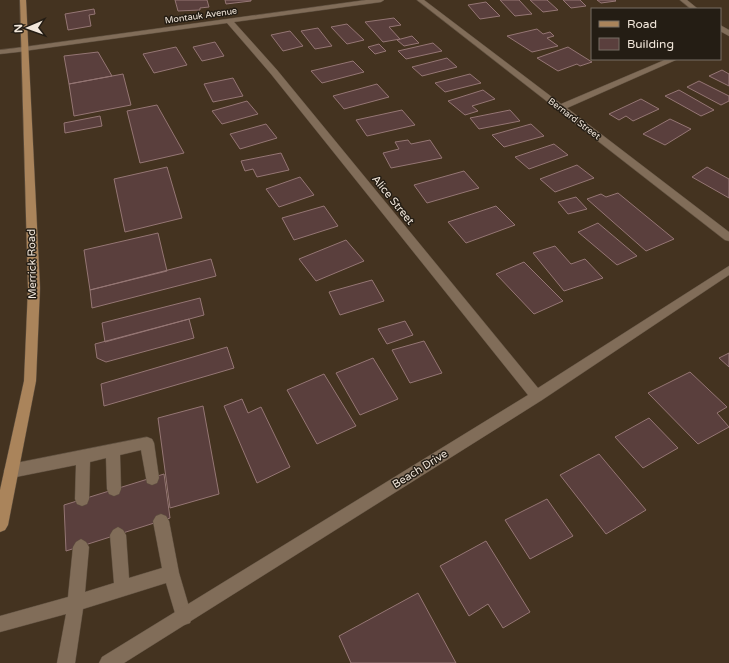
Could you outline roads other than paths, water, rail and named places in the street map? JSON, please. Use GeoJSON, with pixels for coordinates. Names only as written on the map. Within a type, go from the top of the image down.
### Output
{"type":"FeatureCollection","features":[{"type":"Feature","properties":{"kind":"main road","name":"Merrick Road"},"geometry":{"type":"LineString","coordinates":[[0,525],[30,381],[34,288],[23,0]]}},
{"type":"Feature","properties":{"kind":"street","name":"Montauk Avenue"},"geometry":{"type":"LineString","coordinates":[[0,52],[381,0]]}},
{"type":"Feature","properties":{"kind":"street","name":"Bernard Street"},"geometry":{"type":"LineString","coordinates":[[420,0],[729,237]]}},
{"type":"Feature","properties":{"kind":"street"},"geometry":{"type":"LineString","coordinates":[[683,0],[694,8]]}},
{"type":"Feature","properties":{"kind":"street","name":"Alice Street"},"geometry":{"type":"LineString","coordinates":[[229,21],[274,72],[537,396]]}},
{"type":"Feature","properties":{"kind":"street"},"geometry":{"type":"LineString","coordinates":[[721,28],[729,34]]}},
{"type":"Feature","properties":{"kind":"street"},"geometry":{"type":"LineString","coordinates":[[560,108],[672,60]]}},
{"type":"Feature","properties":{"kind":"street","name":"Beach Drive"},"geometry":{"type":"LineString","coordinates":[[108,663],[537,396],[729,270]]}},
{"type":"Feature","properties":{"kind":"street"},"geometry":{"type":"LineString","coordinates":[[11,471],[146,443],[152,478]]}},
{"type":"Feature","properties":{"kind":"street"},"geometry":{"type":"LineString","coordinates":[[113,450],[114,489]]}},
{"type":"Feature","properties":{"kind":"street"},"geometry":{"type":"LineString","coordinates":[[82,499],[83,457]]}},
{"type":"Feature","properties":{"kind":"street"},"geometry":{"type":"LineString","coordinates":[[161,521],[171,573],[184,617]]}},
{"type":"Feature","properties":{"kind":"street"},"geometry":{"type":"LineString","coordinates":[[118,535],[122,588]]}},
{"type":"Feature","properties":{"kind":"street"},"geometry":{"type":"LineString","coordinates":[[66,663],[76,603],[81,546]]}},
{"type":"Feature","properties":{"kind":"street"},"geometry":{"type":"LineString","coordinates":[[0,624],[76,603],[171,573]]}}]}
